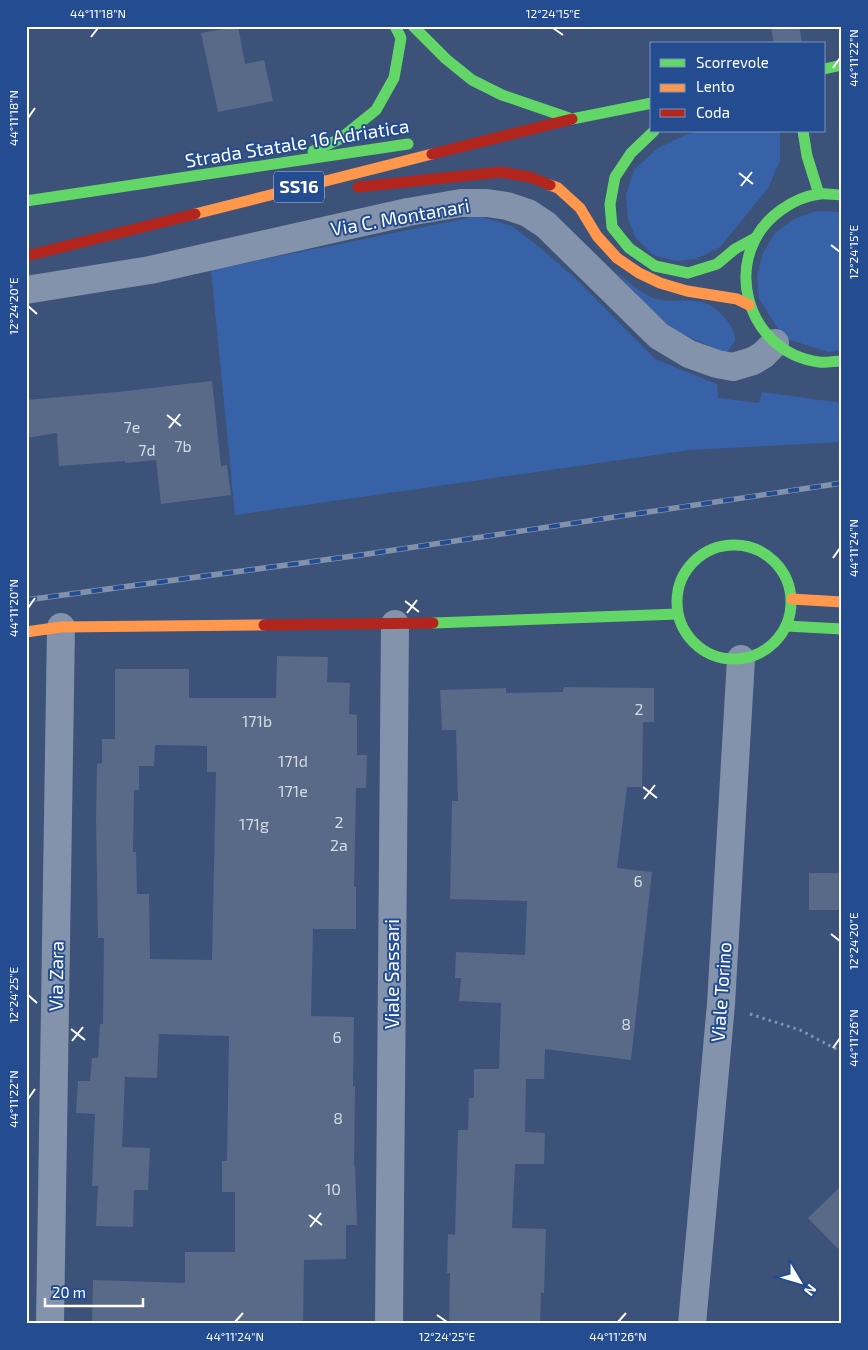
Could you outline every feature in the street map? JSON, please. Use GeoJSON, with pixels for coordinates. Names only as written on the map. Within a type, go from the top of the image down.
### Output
{"type":"FeatureCollection","features":[{"type":"Feature","properties":{"kind":"main road"},"geometry":{"type":"LineString","coordinates":[[285,163],[340,139],[376,110],[394,78],[401,38],[396,26]]}},
{"type":"Feature","properties":{"kind":"main road"},"geometry":{"type":"LineString","coordinates":[[413,26],[446,59],[472,80],[502,95],[572,119]]}},
{"type":"Feature","properties":{"kind":"main road"},"geometry":{"type":"LineString","coordinates":[[826,68],[842,65]]}},
{"type":"Feature","properties":{"kind":"main road","name":"Strada Statale 16 Adriatica"},"geometry":{"type":"LineString","coordinates":[[448,138],[572,119],[650,103]]}},
{"type":"Feature","properties":{"kind":"main road","name":"Strada Statale 16 Adriatica"},"geometry":{"type":"LineString","coordinates":[[26,256],[572,119]]}},
{"type":"Feature","properties":{"kind":"main road"},"geometry":{"type":"LineString","coordinates":[[653,132],[631,153],[615,177],[610,204],[612,227],[629,248],[655,266],[688,273],[717,264],[735,249],[755,238]]}},
{"type":"Feature","properties":{"kind":"main road"},"geometry":{"type":"LineString","coordinates":[[803,132],[819,194]]}},
{"type":"Feature","properties":{"kind":"main road","name":"Strada Statale 16 Adriatica"},"geometry":{"type":"LineString","coordinates":[[26,201],[419,142]]}},
{"type":"Feature","properties":{"kind":"main road"},"geometry":{"type":"LineString","coordinates":[[255,198],[500,172],[530,177],[558,188],[580,208],[597,236],[617,258],[639,273],[660,283],[687,291],[724,296],[737,299],[749,305]]}},
{"type":"Feature","properties":{"kind":"main road"},"geometry":{"type":"LineString","coordinates":[[842,195],[819,194],[800,199],[782,208],[766,221],[755,238],[747,260],[744,283],[749,305],[759,326],[775,343],[797,356],[821,362],[842,361]]}},
{"type":"Feature","properties":{"kind":"main road"},"geometry":{"type":"LineString","coordinates":[[736,545],[752,548],[768,556],[780,568],[788,582],[792,599],[791,613],[786,626],[775,642],[760,654],[741,659],[724,659],[708,653],[694,643],[684,630],[678,614],[678,597],[682,580],[691,566],[703,554],[719,547],[736,545]]}},
{"type":"Feature","properties":{"kind":"main road"},"geometry":{"type":"LineString","coordinates":[[792,599],[842,602]]}},
{"type":"Feature","properties":{"kind":"main road"},"geometry":{"type":"LineString","coordinates":[[26,632],[61,628],[395,624],[678,614]]}},
{"type":"Feature","properties":{"kind":"main road"},"geometry":{"type":"LineString","coordinates":[[786,626],[842,629]]}},
{"type":"Feature","properties":{"kind":"street","name":"Via C. Montanari"},"geometry":{"type":"LineString","coordinates":[[26,290],[150,270],[408,212],[461,203],[487,203],[507,206],[528,214],[546,225],[659,336],[689,354],[717,364],[733,367],[753,362],[775,343]]}},
{"type":"Feature","properties":{"kind":"street","name":"Viale Sassari"},"geometry":{"type":"LineString","coordinates":[[390,1324],[395,624]]}},
{"type":"Feature","properties":{"kind":"street","name":"Via Zara"},"geometry":{"type":"LineString","coordinates":[[50,1324],[61,628]]}},
{"type":"Feature","properties":{"kind":"street","name":"Viale Torino"},"geometry":{"type":"LineString","coordinates":[[692,1324],[721,1004],[741,659]]}},
{"type":"Feature","properties":{"kind":"path"},"geometry":{"type":"LineString","coordinates":[[721,1004],[800,1030],[842,1052]]}},
{"type":"Feature","properties":{"kind":"shaded area"},"geometry":{"type":"Polygon","coordinates":[[[698,132],[780,132],[780,161],[768,188],[720,247],[696,259],[676,261],[653,255],[636,238],[628,219],[626,195],[634,170],[658,148],[687,134],[698,132]]]}},
{"type":"Feature","properties":{"kind":"shaded area"},"geometry":{"type":"Polygon","coordinates":[[[816,211],[842,212],[842,350],[828,352],[784,338],[759,299],[757,276],[763,253],[775,233],[794,219],[816,211]]]}},
{"type":"Feature","properties":{"kind":"shaded area"},"geometry":{"type":"Polygon","coordinates":[[[478,216],[512,226],[574,277],[655,359],[717,384],[718,398],[759,403],[762,392],[842,403],[842,442],[690,450],[235,515],[211,270],[478,216]]]}},
{"type":"Feature","properties":{"kind":"shaded area"},"geometry":{"type":"Polygon","coordinates":[[[612,268],[639,290],[656,299],[693,301],[708,304],[716,309],[729,323],[735,341],[726,353],[675,331],[612,268]]]}},
{"type":"Feature","properties":{"kind":"building"},"geometry":{"type":"Polygon","coordinates":[[[238,26],[245,64],[264,60],[273,101],[218,112],[201,33],[238,26]]]}},
{"type":"Feature","properties":{"kind":"building"},"geometry":{"type":"Polygon","coordinates":[[[212,381],[221,466],[227,465],[231,495],[161,504],[156,460],[59,466],[57,433],[26,438],[26,400],[212,381]]]}},
{"type":"Feature","properties":{"kind":"building"},"geometry":{"type":"Polygon","coordinates":[[[277,656],[328,657],[327,682],[350,683],[349,714],[357,715],[357,755],[367,755],[366,788],[356,788],[354,887],[356,887],[356,929],[313,929],[311,1016],[354,1017],[354,1167],[357,1225],[346,1225],[346,1259],[304,1260],[303,1324],[92,1324],[93,1280],[185,1283],[185,1252],[235,1252],[235,1192],[222,1192],[222,1161],[227,1161],[229,1036],[159,1034],[157,1078],[125,1077],[122,1147],[150,1148],[148,1190],[134,1190],[133,1227],[96,1226],[98,1186],[92,1186],[95,1114],[76,1113],[78,1081],[90,1081],[92,1058],[98,1058],[100,1024],[103,1024],[104,938],[98,938],[97,764],[102,763],[102,739],[115,739],[115,669],[189,669],[189,698],[276,698],[277,656]],[[155,745],[154,766],[139,766],[139,790],[134,790],[133,852],[136,852],[137,894],[149,894],[150,959],[212,960],[216,772],[207,772],[207,746],[155,745]]]}},
{"type":"Feature","properties":{"kind":"building"},"geometry":{"type":"Polygon","coordinates":[[[564,687],[654,688],[654,722],[643,722],[642,787],[627,787],[617,868],[652,872],[631,1060],[545,1049],[544,1079],[526,1079],[525,1132],[545,1133],[544,1164],[515,1164],[512,1228],[546,1229],[544,1293],[541,1293],[540,1324],[449,1324],[450,1273],[447,1273],[448,1234],[455,1235],[458,1130],[468,1130],[469,1098],[474,1098],[474,1069],[499,1069],[501,1003],[459,1001],[461,978],[455,978],[456,952],[525,955],[527,901],[450,899],[452,801],[458,801],[456,730],[442,730],[440,690],[506,688],[506,693],[563,692],[564,687]]]}},
{"type":"Feature","properties":{"kind":"building"},"geometry":{"type":"Polygon","coordinates":[[[809,873],[842,873],[842,910],[809,910],[809,873]]]}},
{"type":"Feature","properties":{"kind":"building"},"geometry":{"type":"Polygon","coordinates":[[[842,1185],[842,1253],[808,1218],[842,1185]]]}},
{"type":"Feature","properties":{"kind":"tunnel"},"geometry":{"type":"LineString","coordinates":[[785,26],[788,42]]}},
{"type":"Feature","properties":{"kind":"railway"},"geometry":{"type":"LineString","coordinates":[[26,600],[361,555],[842,483]]}},
{"type":"Feature","properties":{"kind":"traffic: fast"},"geometry":{"type":"LineString","coordinates":[[313,151],[340,139],[376,110],[394,78],[401,38],[395,26]]}},
{"type":"Feature","properties":{"kind":"traffic: fast"},"geometry":{"type":"LineString","coordinates":[[413,26],[446,59],[472,80],[502,95],[572,119],[650,103]]}},
{"type":"Feature","properties":{"kind":"traffic: fast"},"geometry":{"type":"LineString","coordinates":[[826,69],[842,65]]}},
{"type":"Feature","properties":{"kind":"traffic: fast"},"geometry":{"type":"LineString","coordinates":[[653,132],[631,153],[615,177],[610,204],[612,227],[629,248],[655,266],[688,273],[717,264],[735,249],[755,238]]}},
{"type":"Feature","properties":{"kind":"traffic: fast"},"geometry":{"type":"LineString","coordinates":[[803,132],[807,156],[819,194]]}},
{"type":"Feature","properties":{"kind":"traffic: fast"},"geometry":{"type":"LineString","coordinates":[[26,201],[408,144]]}},
{"type":"Feature","properties":{"kind":"traffic: fast"},"geometry":{"type":"LineString","coordinates":[[842,195],[814,195],[790,204],[781,210],[762,229],[750,251],[746,275],[749,299],[758,321],[773,340],[793,354],[819,362],[842,361]]}},
{"type":"Feature","properties":{"kind":"traffic: fast"},"geometry":{"type":"LineString","coordinates":[[734,545],[756,550],[774,562],[786,580],[791,602],[786,624],[774,642],[756,654],[734,659],[712,654],[694,642],[682,624],[677,602],[682,580],[694,562],[712,550],[734,545]]}},
{"type":"Feature","properties":{"kind":"traffic: fast"},"geometry":{"type":"LineString","coordinates":[[433,623],[678,614]]}},
{"type":"Feature","properties":{"kind":"traffic: fast"},"geometry":{"type":"LineString","coordinates":[[786,626],[842,629]]}},
{"type":"Feature","properties":{"kind":"traffic: slow"},"geometry":{"type":"LineString","coordinates":[[195,214],[432,154]]}},
{"type":"Feature","properties":{"kind":"traffic: slow"},"geometry":{"type":"LineString","coordinates":[[550,185],[558,188],[580,208],[597,236],[617,258],[639,273],[660,283],[687,291],[737,299],[749,305]]}},
{"type":"Feature","properties":{"kind":"traffic: slow"},"geometry":{"type":"LineString","coordinates":[[792,599],[842,602]]}},
{"type":"Feature","properties":{"kind":"traffic: slow"},"geometry":{"type":"LineString","coordinates":[[26,632],[61,627],[264,625]]}},
{"type":"Feature","properties":{"kind":"traffic: jam"},"geometry":{"type":"LineString","coordinates":[[432,154],[572,119]]}},
{"type":"Feature","properties":{"kind":"traffic: jam"},"geometry":{"type":"LineString","coordinates":[[358,187],[500,172],[530,177],[550,185]]}},
{"type":"Feature","properties":{"kind":"traffic: jam"},"geometry":{"type":"LineString","coordinates":[[26,256],[195,214]]}},
{"type":"Feature","properties":{"kind":"traffic: jam"},"geometry":{"type":"LineString","coordinates":[[264,625],[433,623]]}}]}
